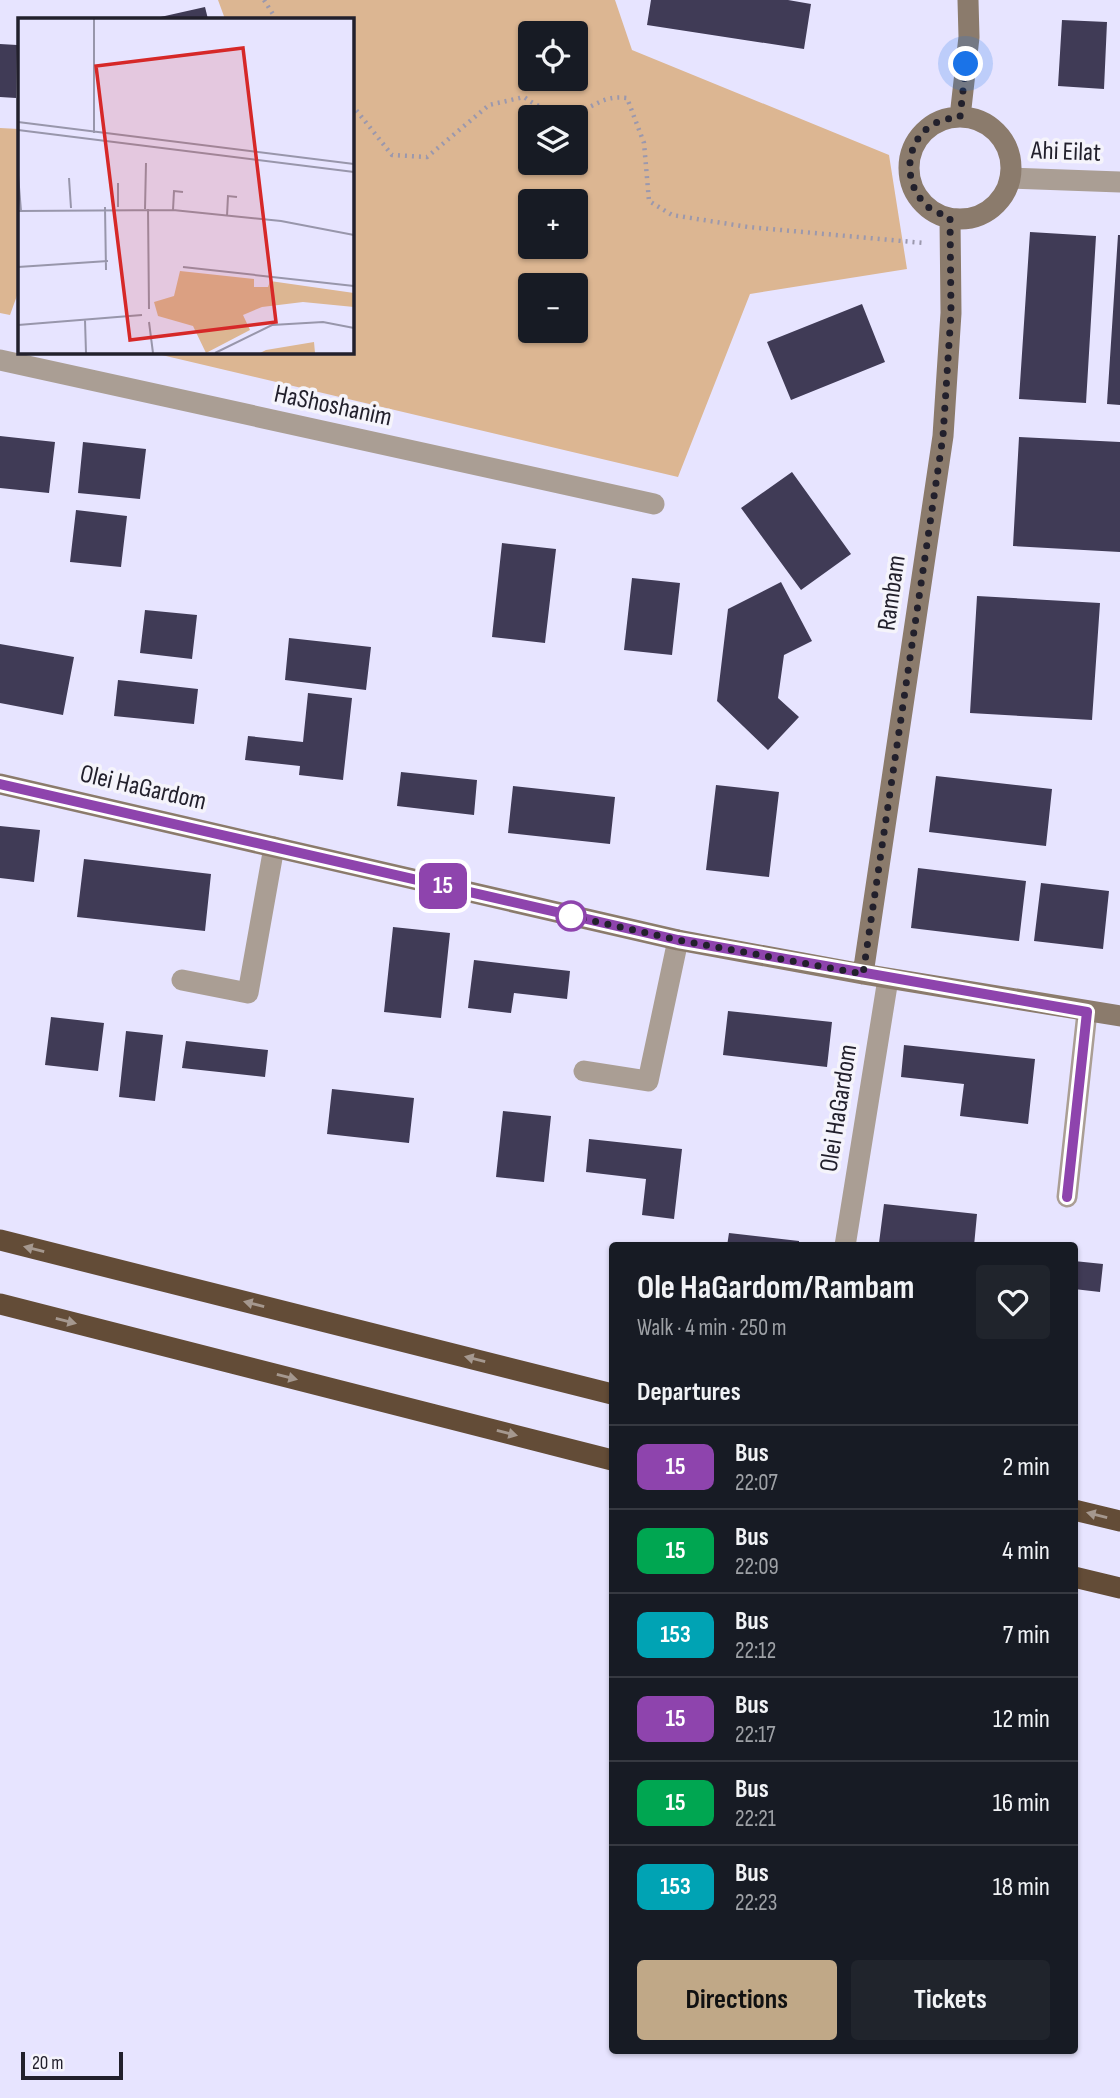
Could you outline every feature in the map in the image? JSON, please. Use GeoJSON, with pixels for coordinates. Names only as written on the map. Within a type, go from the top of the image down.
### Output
{"type":"FeatureCollection","features":[{"type":"Feature","properties":{"kind":"highway"},"geometry":{"type":"LineString","coordinates":[[0,1240],[609,1393]]}},
{"type":"Feature","properties":{"kind":"highway"},"geometry":{"type":"LineString","coordinates":[[0,1304],[609,1459]]}},
{"type":"Feature","properties":{"kind":"highway"},"geometry":{"type":"LineString","coordinates":[[1078,1511],[1120,1521]]}},
{"type":"Feature","properties":{"kind":"highway"},"geometry":{"type":"LineString","coordinates":[[1078,1578],[1120,1588]]}},
{"type":"Feature","properties":{"kind":"street"},"geometry":{"type":"LineString","coordinates":[[960,117],[969,37],[968,0]]}},
{"type":"Feature","properties":{"kind":"street"},"geometry":{"type":"LineString","coordinates":[[960,117],[979,121],[994,130],[1005,144],[1011,160],[1010,178],[999,202],[985,212],[968,218],[950,218],[928,208],[916,195],[909,178],[910,159],[915,142],[927,128],[942,120],[960,117]]}},
{"type":"Feature","properties":{"kind":"street","name":"Ahi Eilat"},"geometry":{"type":"LineString","coordinates":[[1010,178],[1120,182]]}},
{"type":"Feature","properties":{"kind":"street","name":"Rambam"},"geometry":{"type":"LineString","coordinates":[[863,974],[943,436],[951,313],[950,218]]}},
{"type":"Feature","properties":{"kind":"street","name":"HaShoshanim"},"geometry":{"type":"LineString","coordinates":[[0,360],[654,504]]}},
{"type":"Feature","properties":{"kind":"street","name":"Olei HaGardom"},"geometry":{"type":"LineString","coordinates":[[0,784],[678,940],[888,979],[1120,1016]]}},
{"type":"Feature","properties":{"kind":"street"},"geometry":{"type":"LineString","coordinates":[[182,980],[248,993],[274,847]]}},
{"type":"Feature","properties":{"kind":"street"},"geometry":{"type":"LineString","coordinates":[[583,1070],[648,1081],[678,940]]}},
{"type":"Feature","properties":{"kind":"street","name":"Olei HaGardom"},"geometry":{"type":"LineString","coordinates":[[846,1242],[888,979]]}},
{"type":"Feature","properties":{"kind":"street"},"geometry":{"type":"LineString","coordinates":[[1067,1197],[1087,1012]]}},
{"type":"Feature","properties":{"kind":"path"},"geometry":{"type":"LineString","coordinates":[[264,0],[275,18]]}},
{"type":"Feature","properties":{"kind":"path"},"geometry":{"type":"LineString","coordinates":[[354,108],[392,155],[427,157],[489,105],[524,97],[541,109],[575,111],[612,97],[627,99],[644,143],[649,201],[672,215],[748,227],[950,246]]}},
{"type":"Feature","properties":{"kind":"shaded area"},"geometry":{"type":"Polygon","coordinates":[[[218,0],[615,0],[632,50],[889,155],[907,269],[750,294],[678,477],[157,354],[354,354],[354,18],[225,18],[218,0]]]}},
{"type":"Feature","properties":{"kind":"shaded area"},"geometry":{"type":"Polygon","coordinates":[[[0,128],[18,129],[18,293],[10,315],[0,313],[0,128]]]}},
{"type":"Feature","properties":{"kind":"building"},"geometry":{"type":"Polygon","coordinates":[[[651,0],[788,0],[811,4],[804,49],[647,25],[651,0]]]}},
{"type":"Feature","properties":{"kind":"building"},"geometry":{"type":"Polygon","coordinates":[[[205,7],[208,18],[156,18],[205,7]]]}},
{"type":"Feature","properties":{"kind":"building"},"geometry":{"type":"Polygon","coordinates":[[[1062,20],[1107,22],[1104,89],[1058,86],[1062,20]]]}},
{"type":"Feature","properties":{"kind":"building"},"geometry":{"type":"Polygon","coordinates":[[[0,44],[17,45],[16,98],[0,97],[0,44]]]}},
{"type":"Feature","properties":{"kind":"building"},"geometry":{"type":"Polygon","coordinates":[[[1030,232],[1096,236],[1086,403],[1019,399],[1030,232]]]}},
{"type":"Feature","properties":{"kind":"building"},"geometry":{"type":"Polygon","coordinates":[[[1120,235],[1120,405],[1107,404],[1120,235]]]}},
{"type":"Feature","properties":{"kind":"building"},"geometry":{"type":"Polygon","coordinates":[[[862,304],[885,362],[791,400],[767,342],[862,304]]]}},
{"type":"Feature","properties":{"kind":"building"},"geometry":{"type":"Polygon","coordinates":[[[0,436],[55,442],[49,493],[0,488],[0,436]]]}},
{"type":"Feature","properties":{"kind":"building"},"geometry":{"type":"Polygon","coordinates":[[[1019,437],[1120,442],[1120,552],[1013,546],[1019,437]]]}},
{"type":"Feature","properties":{"kind":"building"},"geometry":{"type":"Polygon","coordinates":[[[83,442],[146,449],[140,499],[78,493],[83,442]]]}},
{"type":"Feature","properties":{"kind":"building"},"geometry":{"type":"Polygon","coordinates":[[[792,472],[851,554],[801,590],[741,508],[792,472]]]}},
{"type":"Feature","properties":{"kind":"building"},"geometry":{"type":"Polygon","coordinates":[[[76,510],[127,516],[121,567],[70,562],[76,510]]]}},
{"type":"Feature","properties":{"kind":"building"},"geometry":{"type":"Polygon","coordinates":[[[502,543],[556,549],[545,643],[492,637],[502,543]]]}},
{"type":"Feature","properties":{"kind":"building"},"geometry":{"type":"Polygon","coordinates":[[[632,578],[680,583],[672,655],[624,650],[632,578]]]}},
{"type":"Feature","properties":{"kind":"building"},"geometry":{"type":"Polygon","coordinates":[[[781,582],[812,641],[784,655],[778,698],[799,717],[768,750],[717,701],[728,609],[781,582]]]}},
{"type":"Feature","properties":{"kind":"building"},"geometry":{"type":"Polygon","coordinates":[[[977,596],[1100,603],[1092,720],[970,713],[977,596]]]}},
{"type":"Feature","properties":{"kind":"building"},"geometry":{"type":"Polygon","coordinates":[[[145,610],[197,615],[192,659],[140,653],[145,610]]]}},
{"type":"Feature","properties":{"kind":"building"},"geometry":{"type":"Polygon","coordinates":[[[289,638],[371,647],[366,690],[285,680],[289,638]]]}},
{"type":"Feature","properties":{"kind":"building"},"geometry":{"type":"Polygon","coordinates":[[[0,644],[74,657],[63,715],[0,703],[0,644]]]}},
{"type":"Feature","properties":{"kind":"building"},"geometry":{"type":"Polygon","coordinates":[[[118,680],[198,689],[194,724],[114,716],[118,680]]]}},
{"type":"Feature","properties":{"kind":"building"},"geometry":{"type":"Polygon","coordinates":[[[308,693],[352,698],[343,780],[299,775],[300,766],[245,760],[248,736],[303,742],[308,693]]]}},
{"type":"Feature","properties":{"kind":"building"},"geometry":{"type":"Polygon","coordinates":[[[401,772],[477,780],[474,815],[397,806],[401,772]]]}},
{"type":"Feature","properties":{"kind":"building"},"geometry":{"type":"Polygon","coordinates":[[[936,776],[1052,789],[1046,846],[929,832],[936,776]]]}},
{"type":"Feature","properties":{"kind":"building"},"geometry":{"type":"Polygon","coordinates":[[[716,785],[779,792],[769,877],[706,870],[716,785]]]}},
{"type":"Feature","properties":{"kind":"building"},"geometry":{"type":"Polygon","coordinates":[[[513,786],[615,797],[610,844],[508,833],[513,786]]]}},
{"type":"Feature","properties":{"kind":"building"},"geometry":{"type":"Polygon","coordinates":[[[0,826],[40,830],[34,882],[0,878],[0,826]]]}},
{"type":"Feature","properties":{"kind":"building"},"geometry":{"type":"Polygon","coordinates":[[[84,859],[211,874],[205,931],[77,917],[84,859]]]}},
{"type":"Feature","properties":{"kind":"building"},"geometry":{"type":"Polygon","coordinates":[[[918,868],[1026,881],[1019,941],[911,928],[918,868]]]}},
{"type":"Feature","properties":{"kind":"building"},"geometry":{"type":"Polygon","coordinates":[[[1041,883],[1109,891],[1103,949],[1034,941],[1041,883]]]}},
{"type":"Feature","properties":{"kind":"building"},"geometry":{"type":"Polygon","coordinates":[[[393,927],[450,933],[441,1018],[384,1012],[393,927]]]}},
{"type":"Feature","properties":{"kind":"building"},"geometry":{"type":"Polygon","coordinates":[[[474,960],[570,971],[567,999],[514,993],[511,1013],[468,1008],[474,960]]]}},
{"type":"Feature","properties":{"kind":"building"},"geometry":{"type":"Polygon","coordinates":[[[728,1011],[832,1022],[827,1067],[723,1055],[728,1011]]]}},
{"type":"Feature","properties":{"kind":"building"},"geometry":{"type":"Polygon","coordinates":[[[51,1017],[104,1023],[98,1071],[45,1065],[51,1017]]]}},
{"type":"Feature","properties":{"kind":"building"},"geometry":{"type":"Polygon","coordinates":[[[126,1031],[163,1035],[155,1101],[119,1097],[126,1031]]]}},
{"type":"Feature","properties":{"kind":"building"},"geometry":{"type":"Polygon","coordinates":[[[186,1041],[268,1050],[265,1077],[182,1068],[186,1041]]]}},
{"type":"Feature","properties":{"kind":"building"},"geometry":{"type":"Polygon","coordinates":[[[904,1045],[1035,1059],[1028,1124],[960,1116],[964,1084],[901,1077],[904,1045]]]}},
{"type":"Feature","properties":{"kind":"building"},"geometry":{"type":"Polygon","coordinates":[[[332,1089],[414,1098],[409,1143],[327,1134],[332,1089]]]}},
{"type":"Feature","properties":{"kind":"building"},"geometry":{"type":"Polygon","coordinates":[[[503,1111],[551,1116],[544,1182],[496,1177],[503,1111]]]}},
{"type":"Feature","properties":{"kind":"building"},"geometry":{"type":"Polygon","coordinates":[[[589,1139],[682,1149],[674,1219],[642,1215],[646,1179],[586,1172],[589,1139]]]}},
{"type":"Feature","properties":{"kind":"building"},"geometry":{"type":"Polygon","coordinates":[[[884,1204],[977,1214],[974,1242],[879,1242],[884,1204]]]}},
{"type":"Feature","properties":{"kind":"building"},"geometry":{"type":"Polygon","coordinates":[[[729,1233],[799,1241],[799,1242],[728,1242],[729,1233]]]}},
{"type":"Feature","properties":{"kind":"building"},"geometry":{"type":"Polygon","coordinates":[[[1078,1261],[1103,1264],[1100,1292],[1078,1289],[1078,1261]]]}},
{"type":"Feature","properties":{"kind":"bus line","name":"15"},"geometry":{"type":"LineString","coordinates":[[0,784],[678,940],[1087,1012],[1067,1197]]}},
{"type":"Feature","properties":{"kind":"route"},"geometry":{"type":"LineString","coordinates":[[571,916],[678,940],[863,974],[943,436],[951,313],[950,218],[928,208],[916,195],[909,178],[910,159],[915,142],[927,128],[942,120],[960,117],[966,64]]}}]}
